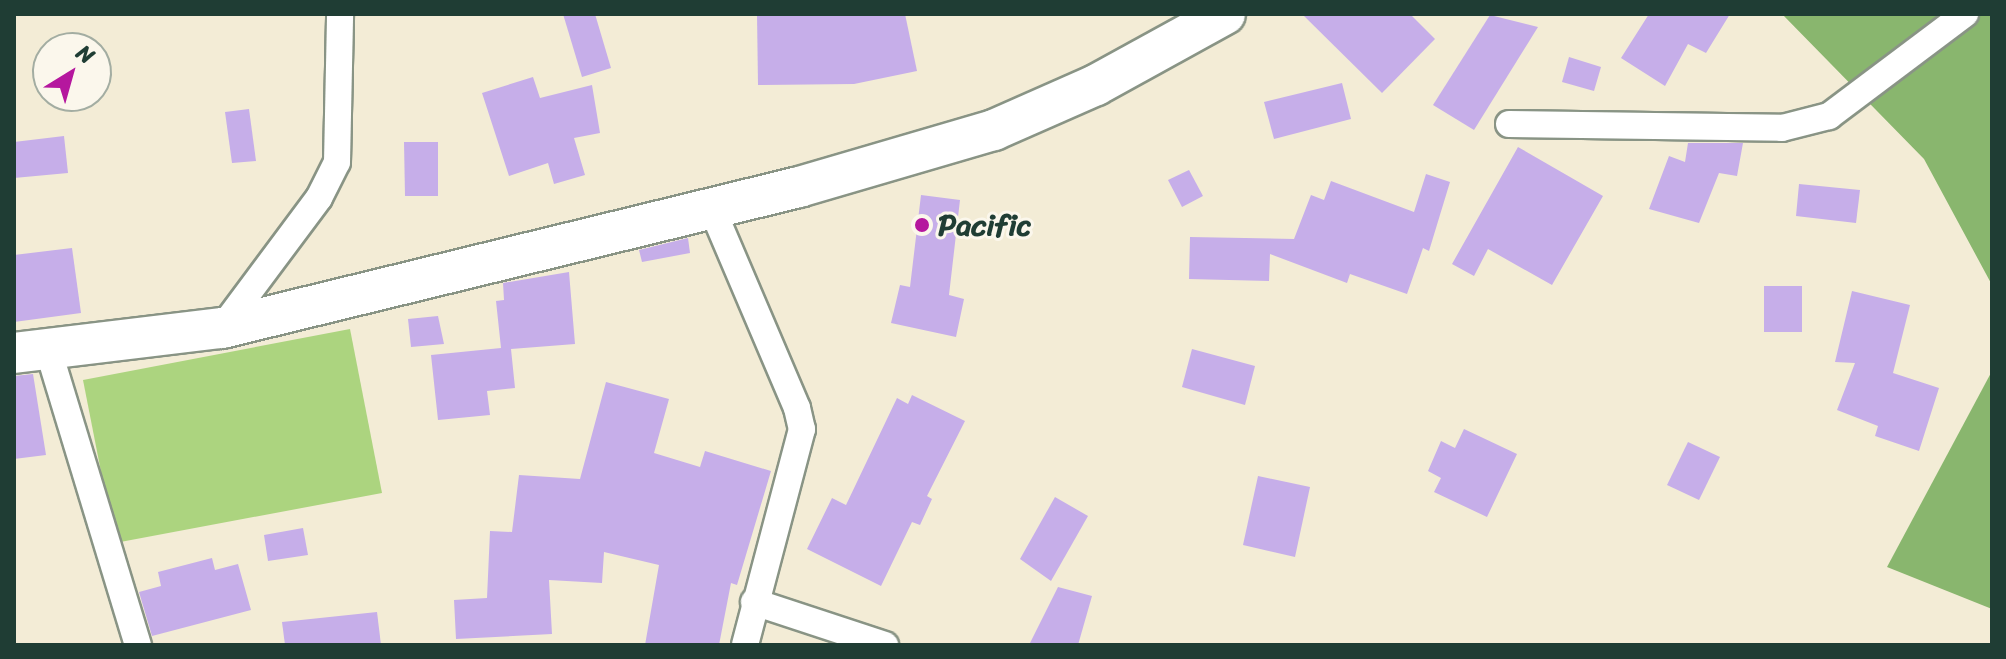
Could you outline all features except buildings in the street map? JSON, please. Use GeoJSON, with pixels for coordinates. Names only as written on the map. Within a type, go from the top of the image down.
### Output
{"type":"FeatureCollection","features":[{"type":"Feature","properties":{"kind":"main road"},"geometry":{"type":"LineString","coordinates":[[31,351],[222,328],[713,211],[994,130],[1096,85],[1225,14]]}},
{"type":"Feature","properties":{"kind":"street"},"geometry":{"type":"LineString","coordinates":[[222,328],[319,198],[337,162],[340,14]]}},
{"type":"Feature","properties":{"kind":"street"},"geometry":{"type":"LineString","coordinates":[[1509,124],[1782,128],[1829,116],[1965,14]]}},
{"type":"Feature","properties":{"kind":"street"},"geometry":{"type":"LineString","coordinates":[[713,211],[797,408],[802,429],[745,645]]}},
{"type":"Feature","properties":{"kind":"street"},"geometry":{"type":"LineString","coordinates":[[31,351],[138,645]]}},
{"type":"Feature","properties":{"kind":"street"},"geometry":{"type":"LineString","coordinates":[[754,602],[885,645]]}},
{"type":"Feature","properties":{"kind":"green space"},"geometry":{"type":"Polygon","coordinates":[[[1782,14],[1992,14],[1992,285],[1924,159],[1782,14]]]}},
{"type":"Feature","properties":{"kind":"green space"},"geometry":{"type":"Polygon","coordinates":[[[350,329],[382,493],[115,543],[83,380],[350,329]]]}},
{"type":"Feature","properties":{"kind":"green space"},"geometry":{"type":"Polygon","coordinates":[[[1992,371],[1992,609],[1887,567],[1992,371]]]}},
{"type":"Feature","properties":{"kind":"place","name":"Pacific"},"geometry":{"type":"Point","coordinates":[922,225]}}]}
